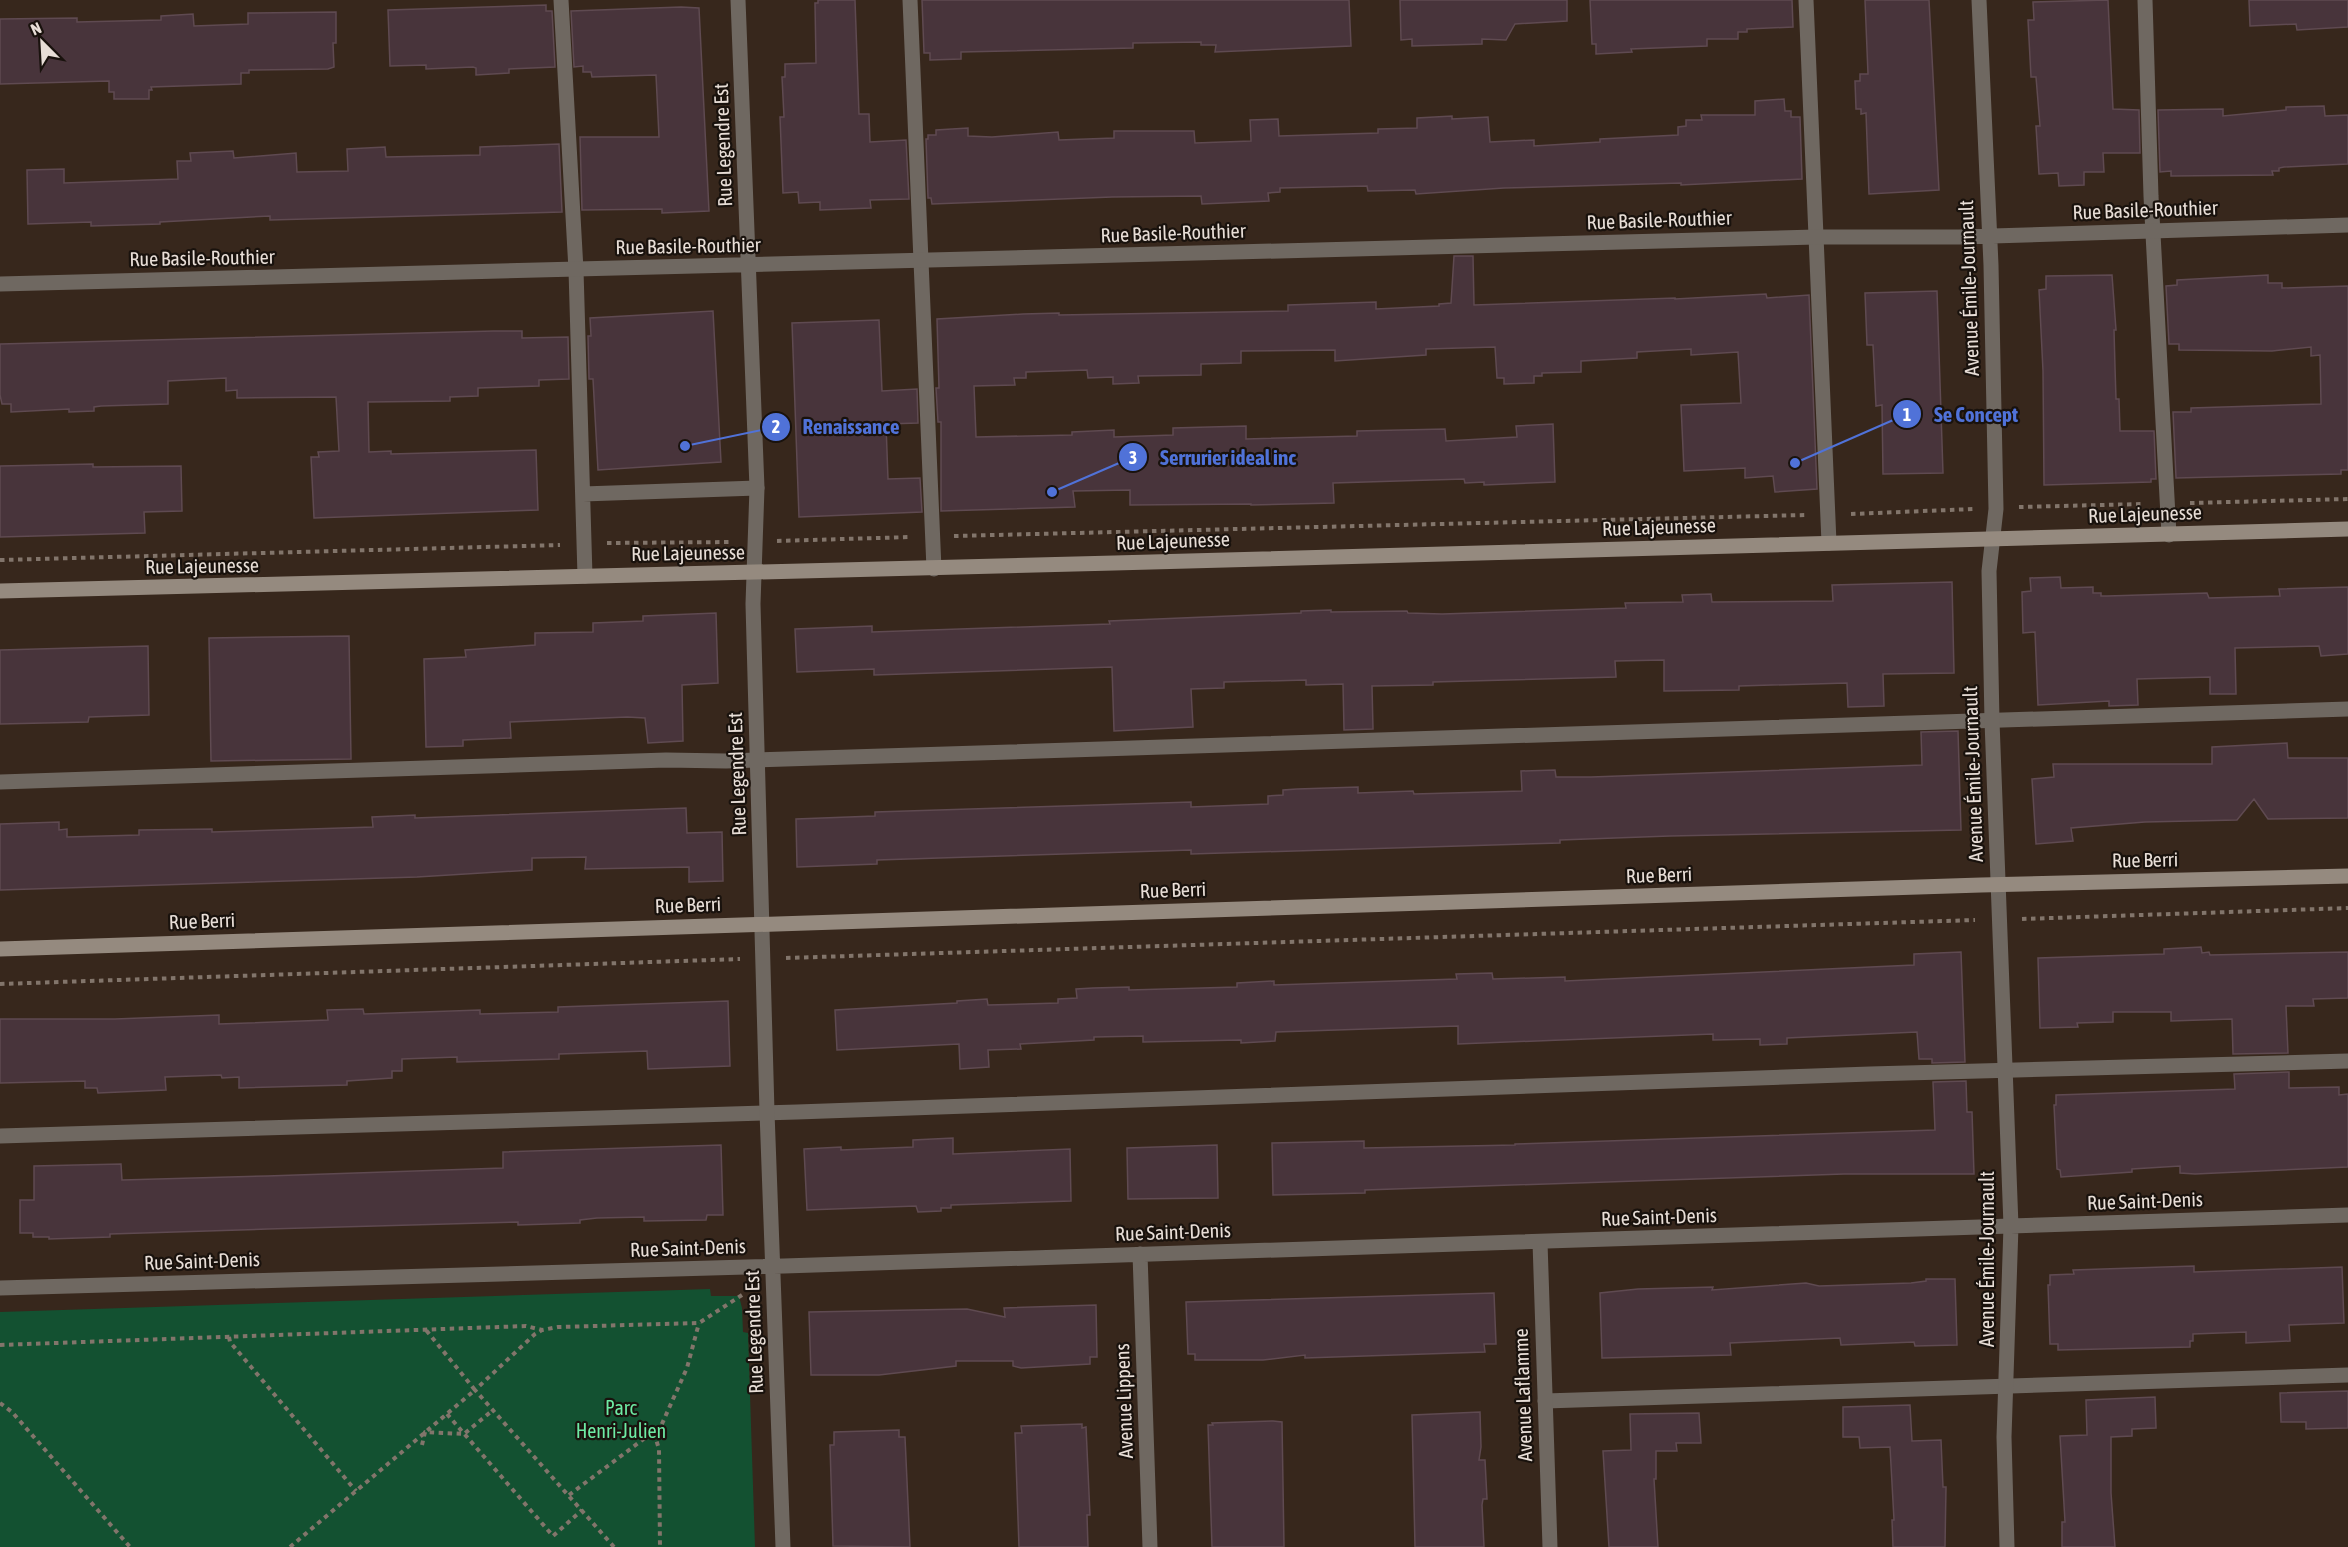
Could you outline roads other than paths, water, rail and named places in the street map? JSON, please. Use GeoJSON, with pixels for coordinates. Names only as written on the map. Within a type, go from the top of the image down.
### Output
{"type":"FeatureCollection","features":[{"type":"Feature","properties":{"kind":"main road","name":"Rue Lajeunesse"},"geometry":{"type":"LineString","coordinates":[[0,591],[934,569],[2348,529]]}},
{"type":"Feature","properties":{"kind":"main road","name":"Rue Berri"},"geometry":{"type":"LineString","coordinates":[[0,949],[1998,885],[2348,876]]}},
{"type":"Feature","properties":{"kind":"street"},"geometry":{"type":"LineString","coordinates":[[561,0],[576,270],[585,576]]}},
{"type":"Feature","properties":{"kind":"street","name":"Rue Legendre Est"},"geometry":{"type":"LineString","coordinates":[[738,0],[757,488],[754,573],[762,924],[783,1547]]}},
{"type":"Feature","properties":{"kind":"street"},"geometry":{"type":"LineString","coordinates":[[910,0],[934,569]]}},
{"type":"Feature","properties":{"kind":"street"},"geometry":{"type":"LineString","coordinates":[[1806,0],[1829,543]]}},
{"type":"Feature","properties":{"kind":"street","name":"Avenue Émile-Journault"},"geometry":{"type":"LineString","coordinates":[[1979,0],[1989,236],[1996,509],[1989,584],[1992,721],[2010,1226],[2004,1437],[2007,1547]]}},
{"type":"Feature","properties":{"kind":"street"},"geometry":{"type":"LineString","coordinates":[[2145,0],[2153,230],[2169,535]]}},
{"type":"Feature","properties":{"kind":"street","name":"Rue Basile-Routhier"},"geometry":{"type":"LineString","coordinates":[[0,284],[1816,237],[1989,236],[2348,225]]}},
{"type":"Feature","properties":{"kind":"street"},"geometry":{"type":"LineString","coordinates":[[583,494],[757,488]]}},
{"type":"Feature","properties":{"kind":"street"},"geometry":{"type":"LineString","coordinates":[[0,782],[2348,709]]}},
{"type":"Feature","properties":{"kind":"street"},"geometry":{"type":"LineString","coordinates":[[0,1136],[2348,1061]]}},
{"type":"Feature","properties":{"kind":"street","name":"Rue Saint-Denis"},"geometry":{"type":"LineString","coordinates":[[0,1288],[772,1266],[2348,1215]]}},
{"type":"Feature","properties":{"kind":"street","name":"Avenue Laflamme"},"geometry":{"type":"LineString","coordinates":[[1540,1242],[1550,1547]]}},
{"type":"Feature","properties":{"kind":"street","name":"Avenue Lippens"},"geometry":{"type":"LineString","coordinates":[[1140,1254],[1150,1547]]}},
{"type":"Feature","properties":{"kind":"street"},"geometry":{"type":"LineString","coordinates":[[1545,1401],[2348,1375]]}},
{"type":"Feature","properties":{"kind":"place","name":"Renaissance"},"geometry":{"type":"Point","coordinates":[685,446]}},
{"type":"Feature","properties":{"kind":"place","name":"Se Concept"},"geometry":{"type":"Point","coordinates":[1795,463]}},
{"type":"Feature","properties":{"kind":"place","name":"Serrurier ideal inc"},"geometry":{"type":"Point","coordinates":[1052,492]}},
{"type":"Feature","properties":{"kind":"park label","name":"Parc Henri-Julien"},"geometry":{"type":"Point","coordinates":[621,1420]}}]}
